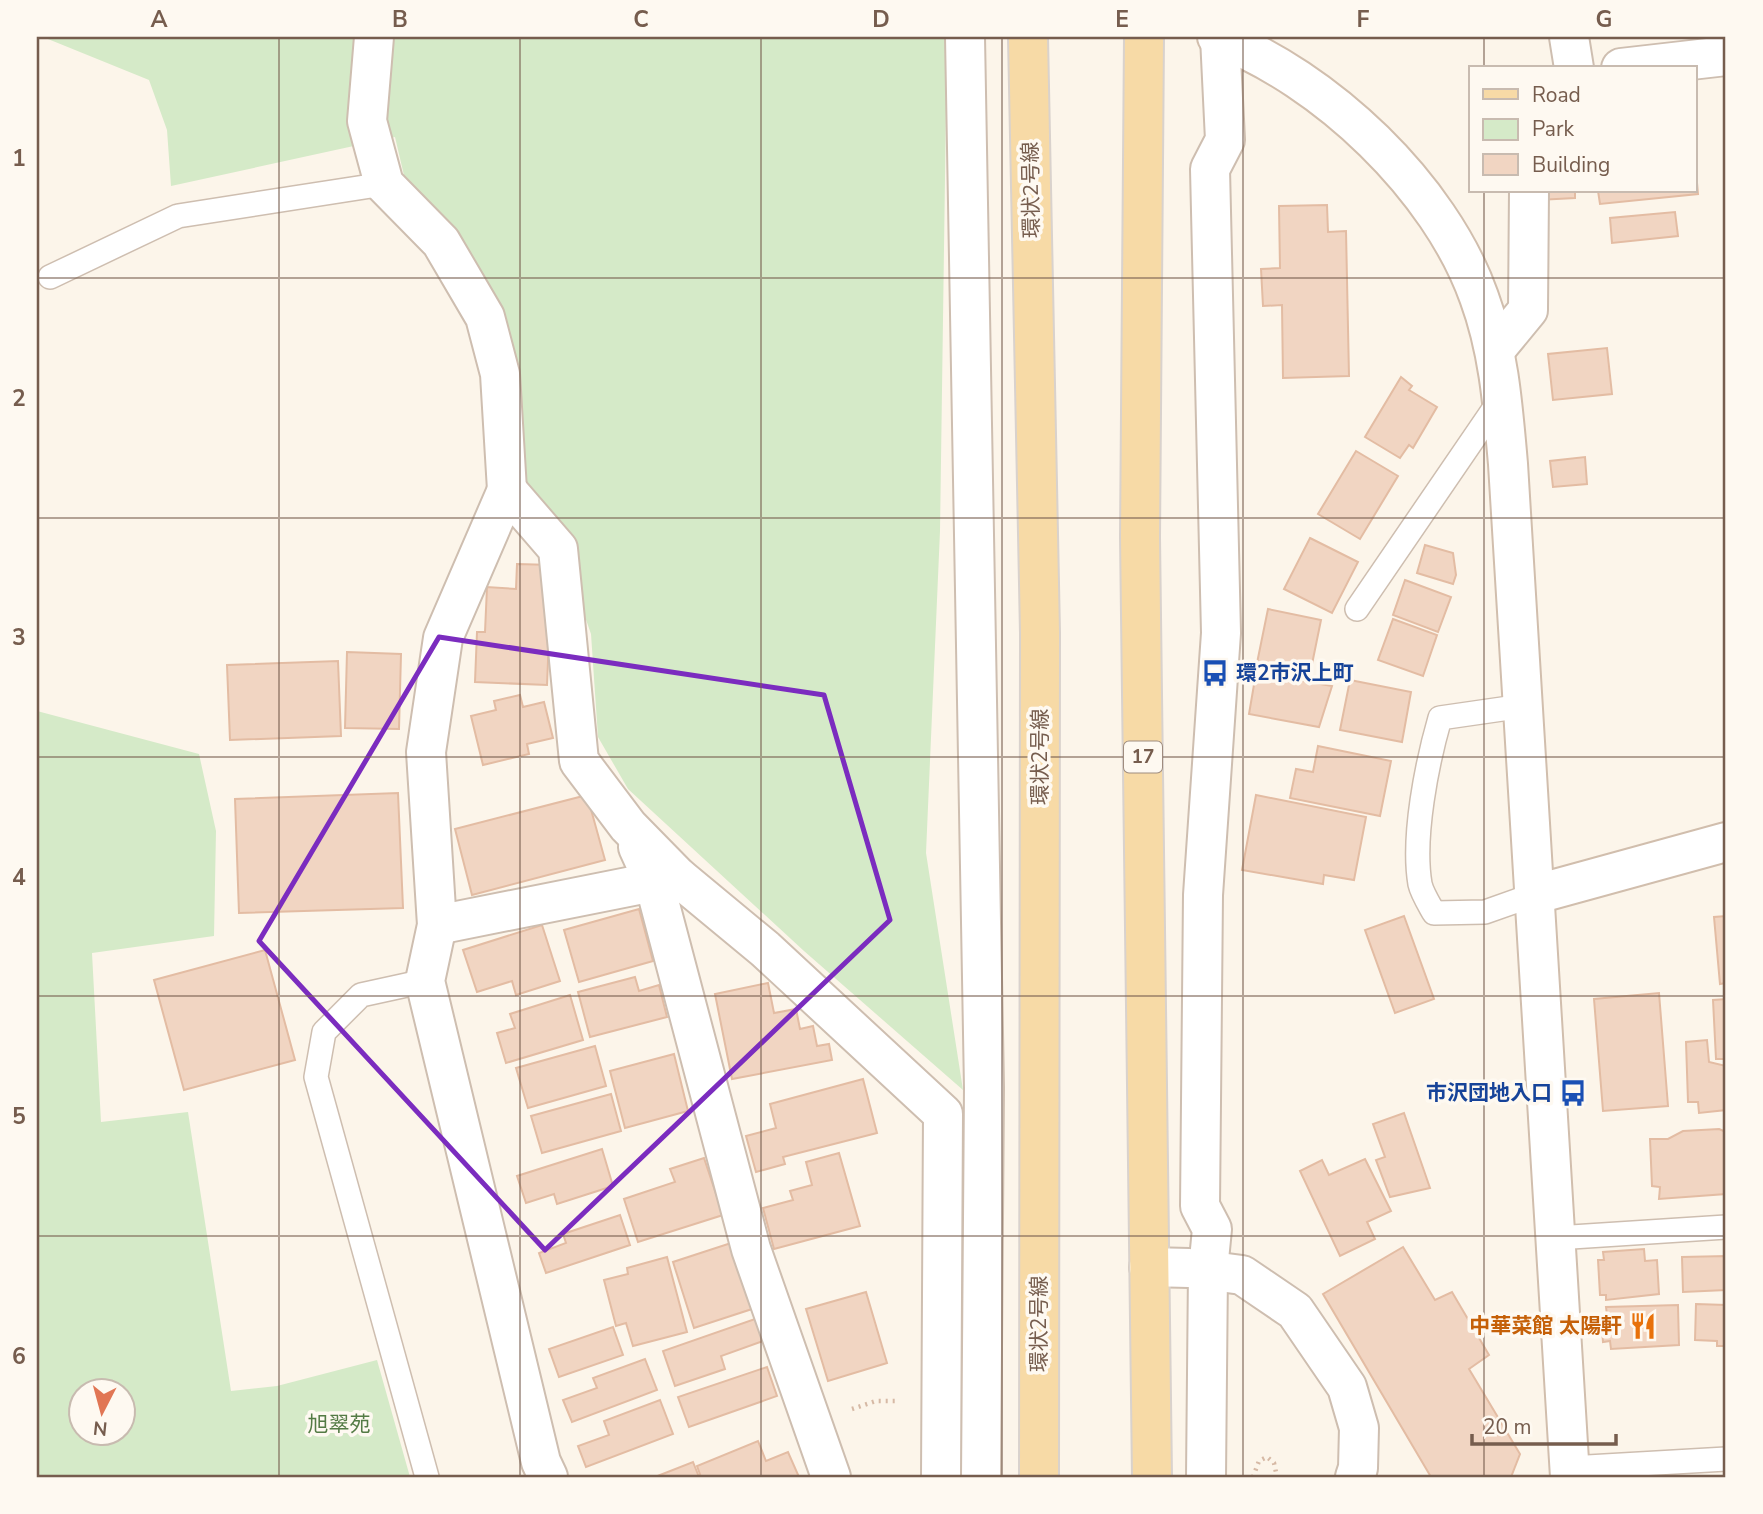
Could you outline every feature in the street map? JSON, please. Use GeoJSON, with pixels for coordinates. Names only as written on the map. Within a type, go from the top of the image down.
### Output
{"type":"FeatureCollection","features":[{"type":"Feature","properties":{"kind":"main road","name":"環状2号線"},"geometry":{"type":"LineString","coordinates":[[1028,37],[1040,634],[1039,1477]]}},
{"type":"Feature","properties":{"kind":"main road","name":"17"},"geometry":{"type":"LineString","coordinates":[[1144,37],[1140,537],[1152,1477]]}},
{"type":"Feature","properties":{"kind":"street"},"geometry":{"type":"LineString","coordinates":[[374,37],[367,121],[384,184],[441,242],[485,317],[500,374],[506,491],[443,638],[426,752],[438,925],[425,981],[538,1448],[548,1477]]}},
{"type":"Feature","properties":{"kind":"street"},"geometry":{"type":"LineString","coordinates":[[965,37],[984,1088],[981,1477]]}},
{"type":"Feature","properties":{"kind":"street"},"geometry":{"type":"LineString","coordinates":[[1206,1477],[1208,1270],[1212,1228],[1200,1206],[1203,895],[1221,633],[1210,169],[1226,140],[1219,37],[1236,44],[1332,102],[1398,165],[1441,220],[1479,295],[1495,350],[1502,396],[1523,706],[1570,1472]]}},
{"type":"Feature","properties":{"kind":"street"},"geometry":{"type":"LineString","coordinates":[[1569,37],[1574,66]]}},
{"type":"Feature","properties":{"kind":"street"},"geometry":{"type":"LineString","coordinates":[[1638,66],[1726,56]]}},
{"type":"Feature","properties":{"kind":"street"},"geometry":{"type":"LineString","coordinates":[[1495,350],[1528,310],[1529,192]]}},
{"type":"Feature","properties":{"kind":"street"},"geometry":{"type":"LineString","coordinates":[[506,491],[558,549],[579,761],[666,880],[765,949],[943,1114],[941,1477]]}},
{"type":"Feature","properties":{"kind":"street"},"geometry":{"type":"LineString","coordinates":[[1533,895],[1726,842]]}},
{"type":"Feature","properties":{"kind":"street"},"geometry":{"type":"LineString","coordinates":[[438,925],[666,880]]}},
{"type":"Feature","properties":{"kind":"street"},"geometry":{"type":"LineString","coordinates":[[666,880],[751,1249],[831,1477]]}},
{"type":"Feature","properties":{"kind":"street"},"geometry":{"type":"LineString","coordinates":[[1149,1267],[1242,1275],[1295,1311],[1347,1387],[1359,1428],[1359,1468],[1355,1477]]}},
{"type":"Feature","properties":{"kind":"lane"},"geometry":{"type":"LineString","coordinates":[[50,277],[178,216],[384,184]]}},
{"type":"Feature","properties":{"kind":"lane"},"geometry":{"type":"LineString","coordinates":[[1357,609],[1502,396]]}},
{"type":"Feature","properties":{"kind":"lane"},"geometry":{"type":"LineString","coordinates":[[1523,706],[1440,718],[1429,755],[1420,819],[1420,885],[1434,913],[1485,912],[1533,895]]}},
{"type":"Feature","properties":{"kind":"lane"},"geometry":{"type":"LineString","coordinates":[[425,981],[361,995],[324,1032],[316,1077],[427,1477]]}},
{"type":"Feature","properties":{"kind":"lane"},"geometry":{"type":"LineString","coordinates":[[1556,1238],[1726,1227]]}},
{"type":"Feature","properties":{"kind":"lane"},"geometry":{"type":"LineString","coordinates":[[1570,1472],[1726,1459]]}},
{"type":"Feature","properties":{"kind":"path"},"geometry":{"type":"LineString","coordinates":[[1253,1477],[1259,1461],[1267,1457],[1273,1463],[1277,1477]]}},
{"type":"Feature","properties":{"kind":"highlighted area"},"geometry":{"type":"Polygon","coordinates":[[[439,637],[824,695],[890,920],[545,1250],[259,941],[439,637]]]}},
{"type":"Feature","properties":{"kind":"green space"},"geometry":{"type":"Polygon","coordinates":[[[43,37],[947,37],[940,531],[926,853],[963,1090],[804,951],[628,789],[598,737],[591,634],[557,536],[520,470],[517,384],[410,201],[395,137],[171,186],[167,130],[149,80],[43,37]]]}},
{"type":"Feature","properties":{"kind":"green space","name":"旭翠苑"},"geometry":{"type":"Polygon","coordinates":[[[37,711],[199,754],[216,831],[214,936],[92,953],[101,1122],[188,1112],[231,1391],[277,1386],[377,1360],[410,1477],[37,1477],[37,711]]]}},
{"type":"Feature","properties":{"kind":"building"},"geometry":{"type":"Polygon","coordinates":[[[1696,171],[1698,194],[1600,204],[1598,192],[1696,192],[1696,171]]]}},
{"type":"Feature","properties":{"kind":"building"},"geometry":{"type":"Polygon","coordinates":[[[1537,192],[1575,192],[1575,198],[1538,200],[1537,192]]]}},
{"type":"Feature","properties":{"kind":"building"},"geometry":{"type":"Polygon","coordinates":[[[1327,205],[1328,232],[1346,231],[1349,376],[1283,378],[1282,305],[1263,306],[1261,269],[1280,268],[1279,206],[1327,205]]]}},
{"type":"Feature","properties":{"kind":"building"},"geometry":{"type":"Polygon","coordinates":[[[1675,212],[1678,236],[1612,243],[1610,218],[1675,212]]]}},
{"type":"Feature","properties":{"kind":"building"},"geometry":{"type":"Polygon","coordinates":[[[1607,348],[1612,394],[1553,400],[1548,354],[1607,348]]]}},
{"type":"Feature","properties":{"kind":"building"},"geometry":{"type":"Polygon","coordinates":[[[1401,377],[1412,386],[1409,390],[1437,407],[1413,448],[1409,445],[1400,458],[1365,437],[1401,377]]]}},
{"type":"Feature","properties":{"kind":"building"},"geometry":{"type":"Polygon","coordinates":[[[1356,451],[1398,476],[1360,539],[1318,514],[1356,451]]]}},
{"type":"Feature","properties":{"kind":"building"},"geometry":{"type":"Polygon","coordinates":[[[1585,457],[1587,484],[1553,487],[1550,461],[1585,457]]]}},
{"type":"Feature","properties":{"kind":"building"},"geometry":{"type":"Polygon","coordinates":[[[1310,538],[1358,562],[1332,613],[1284,589],[1310,538]]]}},
{"type":"Feature","properties":{"kind":"building"},"geometry":{"type":"Polygon","coordinates":[[[1425,545],[1453,553],[1456,575],[1453,584],[1417,573],[1425,545]]]}},
{"type":"Feature","properties":{"kind":"building"},"geometry":{"type":"Polygon","coordinates":[[[517,564],[552,565],[547,685],[475,682],[477,632],[485,632],[487,587],[516,589],[517,564]]]}},
{"type":"Feature","properties":{"kind":"building"},"geometry":{"type":"Polygon","coordinates":[[[1405,580],[1451,597],[1438,632],[1393,615],[1405,580]]]}},
{"type":"Feature","properties":{"kind":"building"},"geometry":{"type":"Polygon","coordinates":[[[1268,609],[1321,620],[1310,674],[1257,663],[1268,609]]]}},
{"type":"Feature","properties":{"kind":"building"},"geometry":{"type":"Polygon","coordinates":[[[1393,619],[1437,635],[1423,676],[1378,660],[1393,619]]]}},
{"type":"Feature","properties":{"kind":"building"},"geometry":{"type":"Polygon","coordinates":[[[347,652],[401,654],[399,729],[345,728],[347,652]]]}},
{"type":"Feature","properties":{"kind":"building"},"geometry":{"type":"Polygon","coordinates":[[[338,661],[341,736],[230,740],[227,665],[338,661]]]}},
{"type":"Feature","properties":{"kind":"building"},"geometry":{"type":"Polygon","coordinates":[[[1256,673],[1332,686],[1319,727],[1249,714],[1256,673]]]}},
{"type":"Feature","properties":{"kind":"building"},"geometry":{"type":"Polygon","coordinates":[[[1350,680],[1411,692],[1402,742],[1340,730],[1350,680]]]}},
{"type":"Feature","properties":{"kind":"building"},"geometry":{"type":"Polygon","coordinates":[[[520,695],[523,707],[544,702],[553,738],[527,744],[529,754],[483,765],[471,716],[496,710],[494,701],[520,695]]]}},
{"type":"Feature","properties":{"kind":"building"},"geometry":{"type":"Polygon","coordinates":[[[1318,746],[1391,761],[1380,816],[1290,798],[1296,769],[1313,772],[1318,746]]]}},
{"type":"Feature","properties":{"kind":"building"},"geometry":{"type":"Polygon","coordinates":[[[398,793],[403,908],[239,913],[235,799],[398,793]]]}},
{"type":"Feature","properties":{"kind":"building"},"geometry":{"type":"Polygon","coordinates":[[[587,795],[605,860],[472,895],[455,829],[587,795]]]}},
{"type":"Feature","properties":{"kind":"building"},"geometry":{"type":"Polygon","coordinates":[[[1256,795],[1366,817],[1354,880],[1324,875],[1323,884],[1242,870],[1256,795]]]}},
{"type":"Feature","properties":{"kind":"building"},"geometry":{"type":"Polygon","coordinates":[[[639,909],[653,961],[579,982],[564,930],[639,909]]]}},
{"type":"Feature","properties":{"kind":"building"},"geometry":{"type":"Polygon","coordinates":[[[1404,916],[1434,999],[1395,1013],[1365,930],[1404,916]]]}},
{"type":"Feature","properties":{"kind":"building"},"geometry":{"type":"Polygon","coordinates":[[[1726,916],[1726,983],[1720,984],[1714,917],[1726,916]]]}},
{"type":"Feature","properties":{"kind":"building"},"geometry":{"type":"Polygon","coordinates":[[[542,925],[560,981],[516,995],[512,981],[477,992],[463,950],[542,925]]]}},
{"type":"Feature","properties":{"kind":"building"},"geometry":{"type":"Polygon","coordinates":[[[265,950],[295,1060],[184,1090],[154,980],[265,950]]]}},
{"type":"Feature","properties":{"kind":"building"},"geometry":{"type":"Polygon","coordinates":[[[635,977],[639,991],[659,985],[667,1017],[590,1037],[578,992],[635,977]]]}},
{"type":"Feature","properties":{"kind":"building"},"geometry":{"type":"Polygon","coordinates":[[[768,983],[774,1013],[796,1009],[800,1029],[813,1026],[817,1046],[829,1044],[832,1060],[732,1079],[715,994],[768,983]]]}},
{"type":"Feature","properties":{"kind":"building"},"geometry":{"type":"Polygon","coordinates":[[[1659,993],[1668,1106],[1603,1111],[1594,999],[1659,993]]]}},
{"type":"Feature","properties":{"kind":"building"},"geometry":{"type":"Polygon","coordinates":[[[570,995],[583,1040],[506,1063],[497,1033],[515,1028],[510,1014],[570,995]]]}},
{"type":"Feature","properties":{"kind":"building"},"geometry":{"type":"Polygon","coordinates":[[[1726,999],[1726,1059],[1716,1059],[1713,1000],[1726,999]]]}},
{"type":"Feature","properties":{"kind":"building"},"geometry":{"type":"Polygon","coordinates":[[[1707,1040],[1709,1062],[1726,1066],[1726,1110],[1699,1113],[1698,1102],[1688,1102],[1686,1042],[1707,1040]]]}},
{"type":"Feature","properties":{"kind":"building"},"geometry":{"type":"Polygon","coordinates":[[[595,1046],[606,1086],[528,1108],[516,1068],[595,1046]]]}},
{"type":"Feature","properties":{"kind":"building"},"geometry":{"type":"Polygon","coordinates":[[[674,1054],[688,1111],[625,1128],[610,1071],[674,1054]]]}},
{"type":"Feature","properties":{"kind":"building"},"geometry":{"type":"Polygon","coordinates":[[[863,1079],[877,1133],[783,1157],[785,1164],[756,1172],[746,1136],[776,1128],[770,1104],[863,1079]]]}},
{"type":"Feature","properties":{"kind":"building"},"geometry":{"type":"Polygon","coordinates":[[[611,1094],[621,1131],[542,1153],[531,1116],[611,1094]]]}},
{"type":"Feature","properties":{"kind":"building"},"geometry":{"type":"Polygon","coordinates":[[[1404,1113],[1430,1188],[1390,1197],[1376,1160],[1385,1157],[1373,1124],[1404,1113]]]}},
{"type":"Feature","properties":{"kind":"building"},"geometry":{"type":"Polygon","coordinates":[[[1719,1129],[1726,1132],[1726,1194],[1659,1199],[1660,1187],[1652,1186],[1650,1139],[1668,1139],[1683,1131],[1719,1129]]]}},
{"type":"Feature","properties":{"kind":"building"},"geometry":{"type":"Polygon","coordinates":[[[602,1149],[613,1186],[557,1204],[554,1194],[526,1203],[517,1176],[602,1149]]]}},
{"type":"Feature","properties":{"kind":"building"},"geometry":{"type":"Polygon","coordinates":[[[839,1153],[860,1226],[774,1249],[763,1208],[793,1200],[790,1191],[812,1185],[806,1162],[839,1153]]]}},
{"type":"Feature","properties":{"kind":"building"},"geometry":{"type":"Polygon","coordinates":[[[704,1158],[723,1215],[638,1242],[624,1199],[675,1182],[670,1169],[704,1158]]]}},
{"type":"Feature","properties":{"kind":"building"},"geometry":{"type":"Polygon","coordinates":[[[1365,1159],[1391,1211],[1367,1222],[1375,1239],[1340,1256],[1300,1171],[1322,1160],[1329,1175],[1365,1159]]]}},
{"type":"Feature","properties":{"kind":"building"},"geometry":{"type":"Polygon","coordinates":[[[620,1215],[630,1245],[546,1273],[539,1253],[566,1243],[563,1234],[620,1215]]]}},
{"type":"Feature","properties":{"kind":"building"},"geometry":{"type":"Polygon","coordinates":[[[731,1243],[752,1309],[694,1328],[673,1262],[731,1243]]]}},
{"type":"Feature","properties":{"kind":"building"},"geometry":{"type":"Polygon","coordinates":[[[1403,1247],[1435,1300],[1452,1292],[1489,1355],[1469,1369],[1520,1454],[1511,1477],[1431,1477],[1323,1294],[1403,1247]]]}},
{"type":"Feature","properties":{"kind":"building"},"geometry":{"type":"Polygon","coordinates":[[[1644,1249],[1645,1261],[1657,1260],[1659,1294],[1606,1300],[1606,1295],[1600,1295],[1598,1260],[1604,1260],[1603,1252],[1644,1249]]]}},
{"type":"Feature","properties":{"kind":"building"},"geometry":{"type":"Polygon","coordinates":[[[1726,1256],[1726,1290],[1683,1292],[1682,1257],[1726,1256]]]}},
{"type":"Feature","properties":{"kind":"building"},"geometry":{"type":"Polygon","coordinates":[[[667,1257],[687,1332],[633,1346],[626,1323],[616,1326],[604,1280],[628,1274],[627,1268],[667,1257]]]}},
{"type":"Feature","properties":{"kind":"building"},"geometry":{"type":"Polygon","coordinates":[[[866,1292],[887,1363],[828,1381],[806,1309],[866,1292]]]}},
{"type":"Feature","properties":{"kind":"building"},"geometry":{"type":"Polygon","coordinates":[[[1696,1304],[1726,1305],[1726,1346],[1717,1346],[1717,1341],[1695,1340],[1696,1304]]]}},
{"type":"Feature","properties":{"kind":"building"},"geometry":{"type":"Polygon","coordinates":[[[1678,1305],[1679,1345],[1611,1349],[1610,1341],[1603,1342],[1601,1316],[1607,1315],[1606,1307],[1678,1305]]]}},
{"type":"Feature","properties":{"kind":"building"},"geometry":{"type":"Polygon","coordinates":[[[755,1319],[763,1341],[721,1356],[725,1369],[675,1386],[663,1351],[755,1319]]]}},
{"type":"Feature","properties":{"kind":"building"},"geometry":{"type":"Polygon","coordinates":[[[613,1327],[623,1355],[559,1377],[549,1349],[613,1327]]]}},
{"type":"Feature","properties":{"kind":"building"},"geometry":{"type":"Polygon","coordinates":[[[645,1359],[657,1390],[572,1422],[563,1400],[597,1388],[593,1378],[645,1359]]]}},
{"type":"Feature","properties":{"kind":"building"},"geometry":{"type":"Polygon","coordinates":[[[767,1367],[777,1396],[689,1427],[678,1397],[767,1367]]]}},
{"type":"Feature","properties":{"kind":"building"},"geometry":{"type":"Polygon","coordinates":[[[660,1400],[673,1434],[586,1467],[578,1446],[609,1435],[604,1421],[660,1400]]]}},
{"type":"Feature","properties":{"kind":"building"},"geometry":{"type":"Polygon","coordinates":[[[758,1441],[766,1461],[788,1452],[799,1477],[701,1477],[697,1466],[758,1441]]]}},
{"type":"Feature","properties":{"kind":"building"},"geometry":{"type":"Polygon","coordinates":[[[693,1462],[699,1477],[655,1477],[693,1462]]]}},
{"type":"Feature","properties":{"kind":"place","name":"環2市沢上町"},"geometry":{"type":"Point","coordinates":[1215,673]}},
{"type":"Feature","properties":{"kind":"place","name":"市沢団地入口"},"geometry":{"type":"Point","coordinates":[1573,1093]}},
{"type":"Feature","properties":{"kind":"place","name":"中華菜館 太陽軒"},"geometry":{"type":"Point","coordinates":[1643,1326]}}]}
